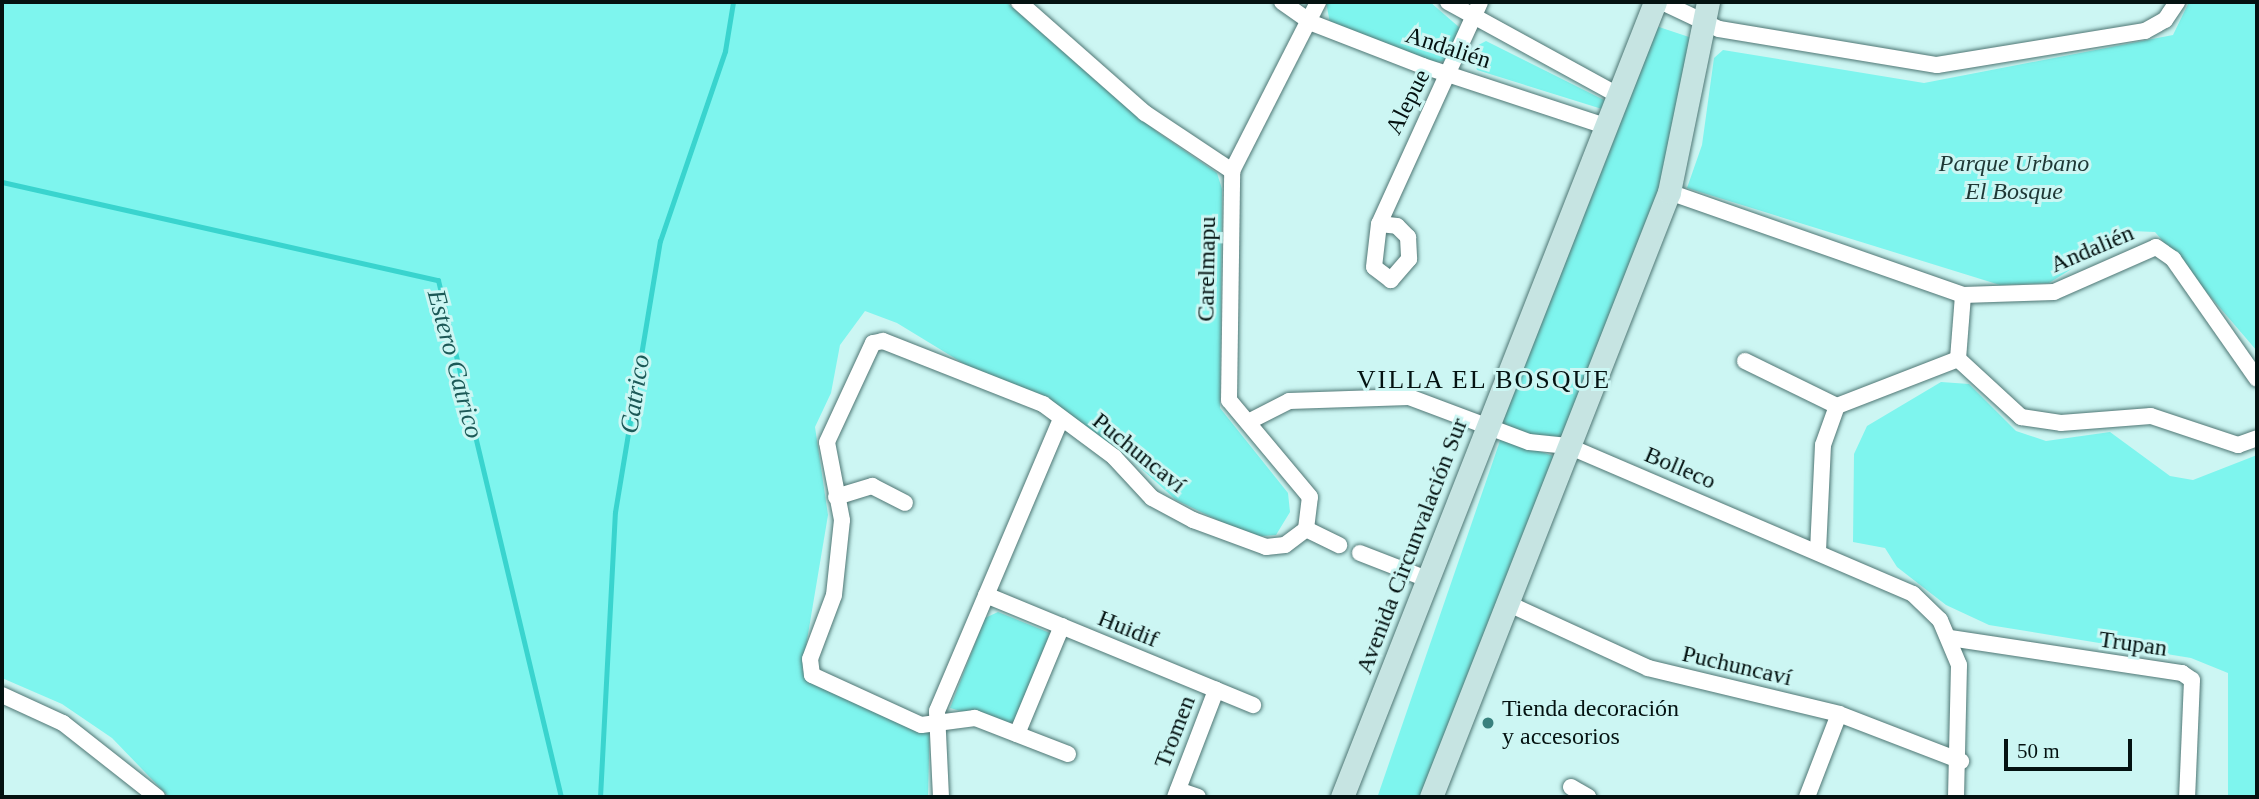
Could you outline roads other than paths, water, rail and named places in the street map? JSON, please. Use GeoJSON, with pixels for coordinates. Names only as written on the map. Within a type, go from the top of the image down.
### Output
{"type":"FeatureCollection","features":[{"type":"Feature","properties":{"kind":"main road","name":"Avenida Circunvalación Sur"},"geometry":{"type":"LineString","coordinates":[[1342,797],[1655,2]]}},
{"type":"Feature","properties":{"kind":"main road"},"geometry":{"type":"LineString","coordinates":[[1431,797],[1669,192],[1705,11]]}},
{"type":"Feature","properties":{"kind":"street"},"geometry":{"type":"LineString","coordinates":[[1019,2],[1145,113],[1232,171]]}},
{"type":"Feature","properties":{"kind":"street","name":"Andalién"},"geometry":{"type":"LineString","coordinates":[[1282,2],[1312,23],[1448,73],[1606,126]]}},
{"type":"Feature","properties":{"kind":"street","name":"Carelmapu"},"geometry":{"type":"LineString","coordinates":[[1306,528],[1310,498],[1229,400],[1232,171],[1312,23],[1318,2]]}},
{"type":"Feature","properties":{"kind":"street","name":"Andalién"},"geometry":{"type":"LineString","coordinates":[[1448,2],[1474,19],[1618,95]]}},
{"type":"Feature","properties":{"kind":"street","name":"Alepue"},"geometry":{"type":"LineString","coordinates":[[1379,224],[1480,2]]}},
{"type":"Feature","properties":{"kind":"street"},"geometry":{"type":"LineString","coordinates":[[1662,2],[1937,65],[2145,32],[2165,20],[2177,2]]}},
{"type":"Feature","properties":{"kind":"street","name":"Andalién"},"geometry":{"type":"LineString","coordinates":[[1669,192],[1963,295],[2054,292],[2156,247],[2173,259],[2257,379]]}},
{"type":"Feature","properties":{"kind":"street"},"geometry":{"type":"LineString","coordinates":[[1958,359],[1963,295]]}},
{"type":"Feature","properties":{"kind":"street","name":"Puchuncaví"},"geometry":{"type":"LineString","coordinates":[[836,497],[827,442],[873,343],[883,341],[1044,404],[1060,421],[1101,446],[1152,498],[1193,520],[1266,547],[1285,545],[1306,528]]}},
{"type":"Feature","properties":{"kind":"street"},"geometry":{"type":"LineString","coordinates":[[1745,360],[1837,406],[1958,359]]}},
{"type":"Feature","properties":{"kind":"street"},"geometry":{"type":"LineString","coordinates":[[1958,359],[2021,417],[2061,423],[2151,416],[2238,445],[2257,439]]}},
{"type":"Feature","properties":{"kind":"street","name":"Bolleco"},"geometry":{"type":"LineString","coordinates":[[1248,422],[1289,401],[1409,397],[1529,442],[1568,446],[1913,594],[1950,638],[1959,665],[1961,761],[1956,797]]}},
{"type":"Feature","properties":{"kind":"street"},"geometry":{"type":"LineString","coordinates":[[1818,551],[1823,445],[1837,406]]}},
{"type":"Feature","properties":{"kind":"street"},"geometry":{"type":"LineString","coordinates":[[941,797],[937,724],[986,595],[1060,421]]}},
{"type":"Feature","properties":{"kind":"street"},"geometry":{"type":"LineString","coordinates":[[905,503],[872,486],[836,497],[842,520],[834,596],[810,659],[812,675],[920,725],[975,718],[1068,754]]}},
{"type":"Feature","properties":{"kind":"street"},"geometry":{"type":"LineString","coordinates":[[1306,528],[1339,545]]}},
{"type":"Feature","properties":{"kind":"street"},"geometry":{"type":"LineString","coordinates":[[1360,553],[1427,579]]}},
{"type":"Feature","properties":{"kind":"street","name":"Huidif"},"geometry":{"type":"LineString","coordinates":[[986,595],[1253,705]]}},
{"type":"Feature","properties":{"kind":"street","name":"Puchuncaví"},"geometry":{"type":"LineString","coordinates":[[1507,603],[1647,668],[1839,714],[1961,761]]}},
{"type":"Feature","properties":{"kind":"street"},"geometry":{"type":"LineString","coordinates":[[1017,734],[1062,626]]}},
{"type":"Feature","properties":{"kind":"street","name":"Trupan"},"geometry":{"type":"LineString","coordinates":[[1950,638],[2182,673],[2192,680],[2187,797]]}},
{"type":"Feature","properties":{"kind":"street","name":"Tromen"},"geometry":{"type":"LineString","coordinates":[[1198,797],[1176,794],[1216,690]]}},
{"type":"Feature","properties":{"kind":"street"},"geometry":{"type":"LineString","coordinates":[[2,695],[63,723],[157,797]]}},
{"type":"Feature","properties":{"kind":"street"},"geometry":{"type":"LineString","coordinates":[[1807,797],[1839,714]]}},
{"type":"Feature","properties":{"kind":"street"},"geometry":{"type":"LineString","coordinates":[[1571,787],[1588,797]]}},
{"type":"Feature","properties":{"kind":"waterway","name":"Catrico"},"geometry":{"type":"LineString","coordinates":[[600,797],[615,512],[660,241],[725,51],[733,2]]}},
{"type":"Feature","properties":{"kind":"waterway","name":"Estero Catrico"},"geometry":{"type":"LineString","coordinates":[[2,182],[438,280],[561,797]]}},
{"type":"Feature","properties":{"kind":"place","name":"Tienda decoración y accesorios"},"geometry":{"type":"Point","coordinates":[1488,723]}},
{"type":"Feature","properties":{"kind":"district","name":"VILLA EL BOSQUE"},"geometry":{"type":"Point","coordinates":[1484,380]}},
{"type":"Feature","properties":{"kind":"park label","name":"Parque Urbano El Bosque"},"geometry":{"type":"Point","coordinates":[2014,178]}}]}
